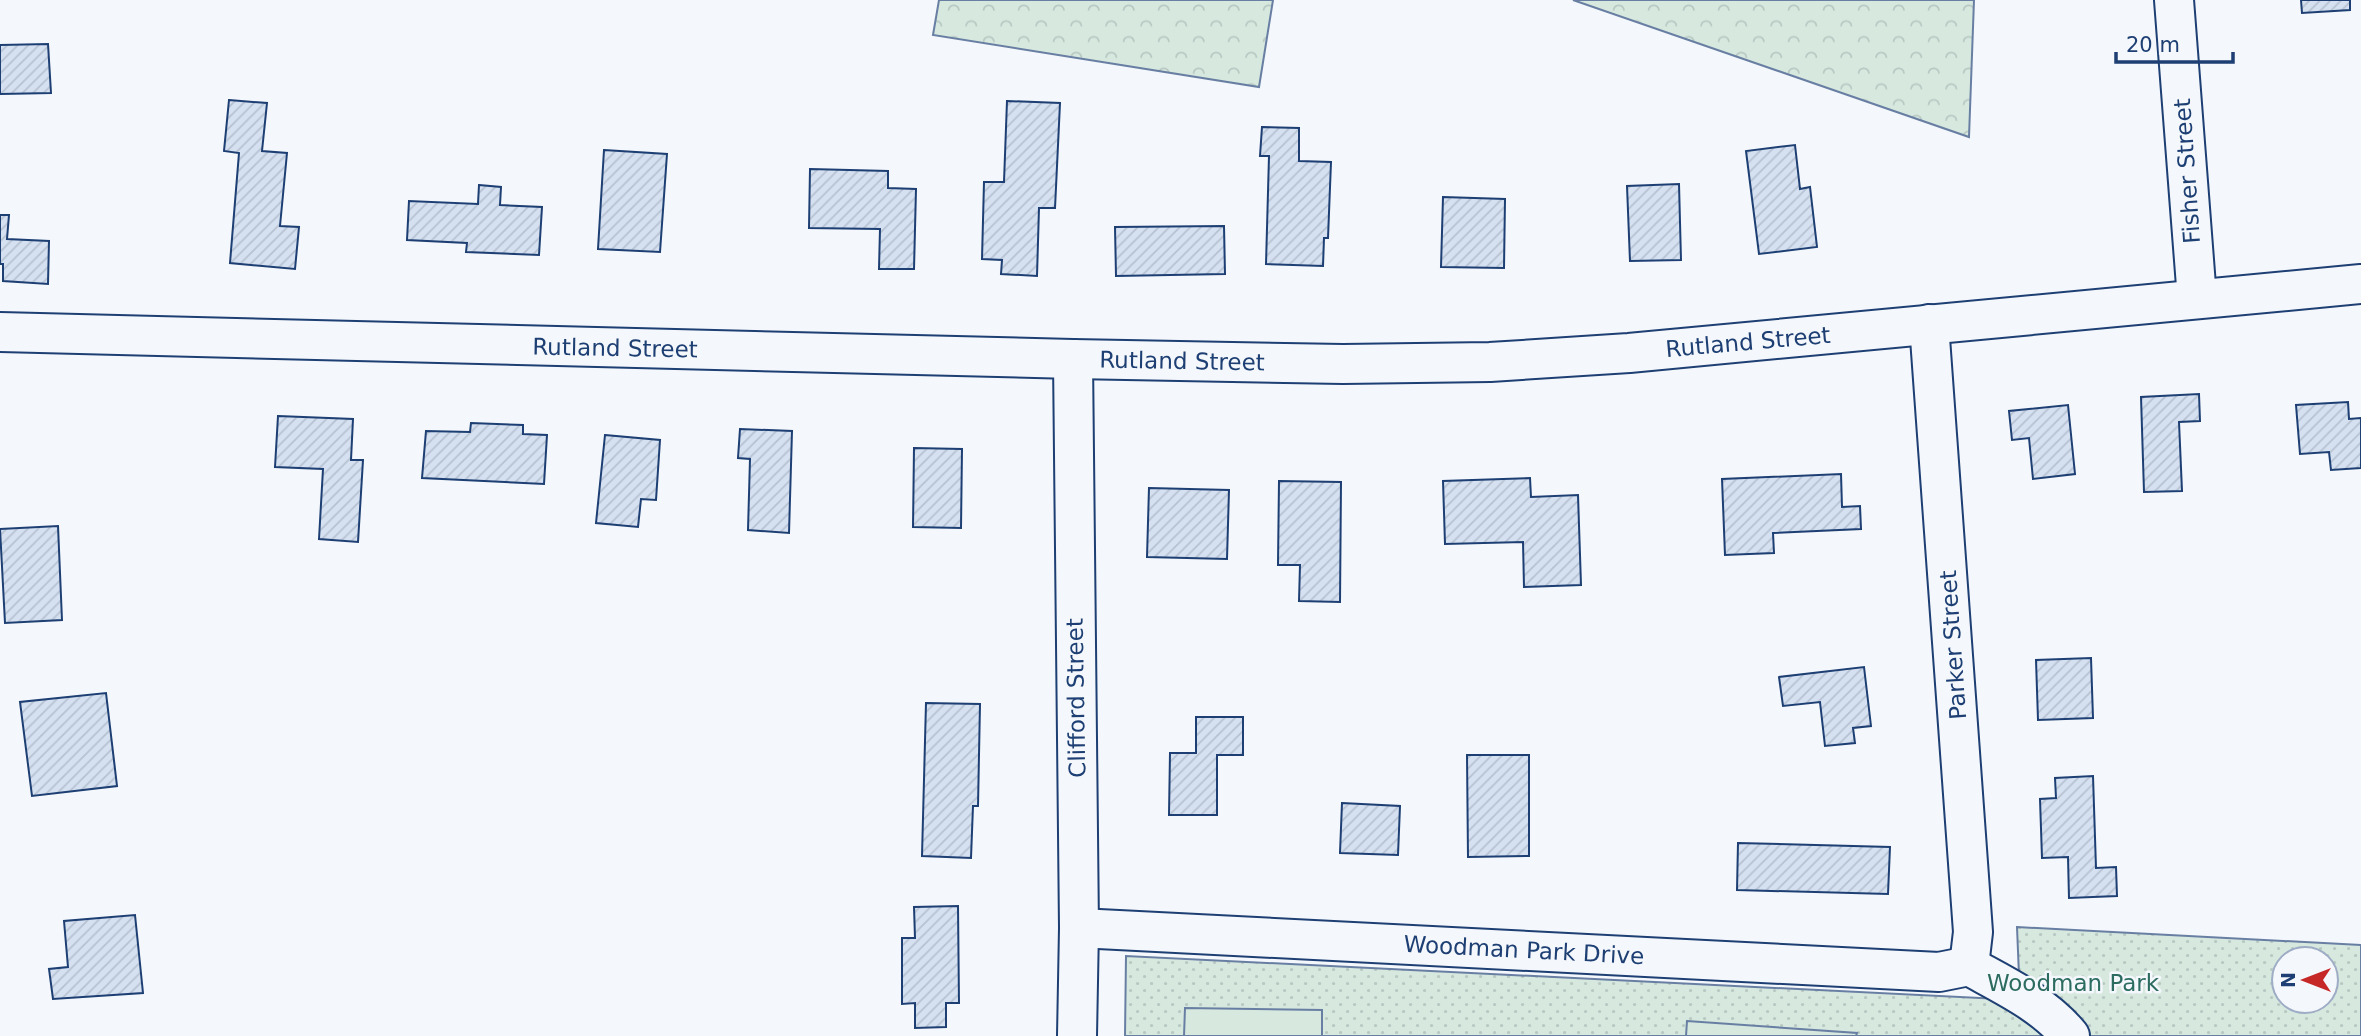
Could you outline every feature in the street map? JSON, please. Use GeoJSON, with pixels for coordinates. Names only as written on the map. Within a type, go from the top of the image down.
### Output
{"type":"FeatureCollection","features":[{"type":"Feature","properties":{"kind":"street","name":"Fisher Street"},"geometry":{"type":"LineString","coordinates":[[2174,0],[2197,299]]}},
{"type":"Feature","properties":{"kind":"street","name":"Rutland Street"},"geometry":{"type":"LineString","coordinates":[[0,332],[1073,359],[1343,364],[1490,362],[1629,353],[2361,284]]}},
{"type":"Feature","properties":{"kind":"street","name":"Parker Street"},"geometry":{"type":"LineString","coordinates":[[1929,324],[1973,932],[1969,966]]}},
{"type":"Feature","properties":{"kind":"street","name":"Clifford Street"},"geometry":{"type":"LineString","coordinates":[[1073,359],[1079,928],[1077,1036]]}},
{"type":"Feature","properties":{"kind":"street","name":"Woodman Park Drive"},"geometry":{"type":"LineString","coordinates":[[1079,928],[1939,972],[1969,966]]}},
{"type":"Feature","properties":{"kind":"street"},"geometry":{"type":"LineString","coordinates":[[1969,966],[2057,1020],[2070,1036]]}},
{"type":"Feature","properties":{"kind":"green space"},"geometry":{"type":"Polygon","coordinates":[[[939,0],[1273,0],[1259,87],[933,35],[939,0]]]}},
{"type":"Feature","properties":{"kind":"green space"},"geometry":{"type":"Polygon","coordinates":[[[1573,0],[1974,0],[1969,137],[1573,0]]]}},
{"type":"Feature","properties":{"kind":"green space","name":"Woodman Park"},"geometry":{"type":"Polygon","coordinates":[[[2017,927],[2361,945],[2361,1036],[1125,1036],[1126,956],[2020,1000],[2017,927]]]}},
{"type":"Feature","properties":{"kind":"green space"},"geometry":{"type":"Polygon","coordinates":[[[1185,1008],[1322,1010],[1322,1036],[1184,1036],[1185,1008]]]}},
{"type":"Feature","properties":{"kind":"green space"},"geometry":{"type":"Polygon","coordinates":[[[1687,1021],[1857,1033],[1856,1036],[1686,1036],[1687,1021]]]}},
{"type":"Feature","properties":{"kind":"building"},"geometry":{"type":"Polygon","coordinates":[[[2301,0],[2350,0],[2350,10],[2302,13],[2301,0]]]}},
{"type":"Feature","properties":{"kind":"building"},"geometry":{"type":"Polygon","coordinates":[[[48,44],[51,93],[0,94],[0,45],[48,44]]]}},
{"type":"Feature","properties":{"kind":"building"},"geometry":{"type":"Polygon","coordinates":[[[229,100],[267,103],[262,151],[287,153],[280,226],[299,227],[295,269],[230,263],[239,153],[224,151],[229,100]]]}},
{"type":"Feature","properties":{"kind":"building"},"geometry":{"type":"Polygon","coordinates":[[[1007,101],[1060,103],[1055,208],[1039,208],[1037,276],[1001,274],[1002,260],[982,259],[984,182],[1004,182],[1007,101]]]}},
{"type":"Feature","properties":{"kind":"building"},"geometry":{"type":"Polygon","coordinates":[[[1262,127],[1299,128],[1299,161],[1331,162],[1328,238],[1324,238],[1323,266],[1266,264],[1269,156],[1260,156],[1262,127]]]}},
{"type":"Feature","properties":{"kind":"building"},"geometry":{"type":"Polygon","coordinates":[[[1795,145],[1800,189],[1810,187],[1817,247],[1759,254],[1746,151],[1795,145]]]}},
{"type":"Feature","properties":{"kind":"building"},"geometry":{"type":"Polygon","coordinates":[[[604,150],[667,154],[660,252],[598,249],[604,150]]]}},
{"type":"Feature","properties":{"kind":"building"},"geometry":{"type":"Polygon","coordinates":[[[810,169],[888,171],[888,188],[916,189],[914,269],[879,269],[880,229],[809,228],[810,169]]]}},
{"type":"Feature","properties":{"kind":"building"},"geometry":{"type":"Polygon","coordinates":[[[1679,184],[1681,260],[1630,261],[1627,186],[1679,184]]]}},
{"type":"Feature","properties":{"kind":"building"},"geometry":{"type":"Polygon","coordinates":[[[479,185],[501,187],[500,205],[542,207],[539,255],[466,252],[467,243],[407,240],[409,201],[478,204],[479,185]]]}},
{"type":"Feature","properties":{"kind":"building"},"geometry":{"type":"Polygon","coordinates":[[[1443,197],[1505,199],[1504,268],[1441,267],[1443,197]]]}},
{"type":"Feature","properties":{"kind":"building"},"geometry":{"type":"Polygon","coordinates":[[[0,215],[9,215],[7,239],[49,241],[48,284],[3,281],[3,264],[0,264],[0,215]]]}},
{"type":"Feature","properties":{"kind":"building"},"geometry":{"type":"Polygon","coordinates":[[[1224,226],[1225,274],[1116,276],[1115,227],[1224,226]]]}},
{"type":"Feature","properties":{"kind":"building"},"geometry":{"type":"Polygon","coordinates":[[[2199,394],[2200,421],[2179,422],[2182,491],[2144,492],[2141,397],[2199,394]]]}},
{"type":"Feature","properties":{"kind":"building"},"geometry":{"type":"Polygon","coordinates":[[[2348,402],[2349,419],[2361,418],[2361,468],[2331,470],[2329,452],[2300,454],[2296,405],[2348,402]]]}},
{"type":"Feature","properties":{"kind":"building"},"geometry":{"type":"Polygon","coordinates":[[[2068,405],[2075,474],[2033,479],[2029,438],[2012,440],[2009,411],[2068,405]]]}},
{"type":"Feature","properties":{"kind":"building"},"geometry":{"type":"Polygon","coordinates":[[[278,416],[353,419],[351,460],[363,460],[358,542],[319,539],[323,469],[275,467],[278,416]]]}},
{"type":"Feature","properties":{"kind":"building"},"geometry":{"type":"Polygon","coordinates":[[[471,423],[523,425],[523,434],[547,435],[544,484],[422,478],[426,431],[470,432],[471,423]]]}},
{"type":"Feature","properties":{"kind":"building"},"geometry":{"type":"Polygon","coordinates":[[[740,429],[792,431],[789,533],[748,530],[750,459],[738,458],[740,429]]]}},
{"type":"Feature","properties":{"kind":"building"},"geometry":{"type":"Polygon","coordinates":[[[605,435],[660,440],[656,500],[641,499],[638,527],[596,523],[605,435]]]}},
{"type":"Feature","properties":{"kind":"building"},"geometry":{"type":"Polygon","coordinates":[[[914,448],[962,449],[961,528],[913,527],[914,448]]]}},
{"type":"Feature","properties":{"kind":"building"},"geometry":{"type":"Polygon","coordinates":[[[1841,474],[1842,507],[1860,506],[1861,529],[1773,533],[1774,553],[1725,555],[1722,479],[1841,474]]]}},
{"type":"Feature","properties":{"kind":"building"},"geometry":{"type":"Polygon","coordinates":[[[1530,478],[1531,497],[1578,495],[1581,585],[1524,587],[1523,542],[1445,544],[1443,481],[1530,478]]]}},
{"type":"Feature","properties":{"kind":"building"},"geometry":{"type":"Polygon","coordinates":[[[1279,481],[1341,482],[1340,602],[1299,601],[1300,565],[1278,565],[1279,481]]]}},
{"type":"Feature","properties":{"kind":"building"},"geometry":{"type":"Polygon","coordinates":[[[1149,488],[1229,490],[1227,559],[1147,557],[1149,488]]]}},
{"type":"Feature","properties":{"kind":"building"},"geometry":{"type":"Polygon","coordinates":[[[58,526],[62,620],[5,623],[0,529],[58,526]]]}},
{"type":"Feature","properties":{"kind":"building"},"geometry":{"type":"Polygon","coordinates":[[[2091,658],[2093,718],[2038,720],[2036,660],[2091,658]]]}},
{"type":"Feature","properties":{"kind":"building"},"geometry":{"type":"Polygon","coordinates":[[[1864,667],[1871,726],[1853,728],[1855,743],[1825,746],[1820,702],[1783,706],[1779,677],[1864,667]]]}},
{"type":"Feature","properties":{"kind":"building"},"geometry":{"type":"Polygon","coordinates":[[[106,693],[117,786],[32,796],[20,702],[106,693]]]}},
{"type":"Feature","properties":{"kind":"building"},"geometry":{"type":"Polygon","coordinates":[[[926,703],[980,704],[978,806],[973,806],[971,858],[922,856],[926,703]]]}},
{"type":"Feature","properties":{"kind":"building"},"geometry":{"type":"Polygon","coordinates":[[[1196,717],[1243,717],[1243,755],[1217,755],[1217,815],[1169,815],[1170,753],[1196,753],[1196,717]]]}},
{"type":"Feature","properties":{"kind":"building"},"geometry":{"type":"Polygon","coordinates":[[[1467,755],[1529,755],[1529,856],[1468,857],[1467,755]]]}},
{"type":"Feature","properties":{"kind":"building"},"geometry":{"type":"Polygon","coordinates":[[[2093,776],[2096,868],[2116,867],[2117,896],[2069,898],[2068,857],[2042,858],[2040,799],[2056,798],[2055,778],[2093,776]]]}},
{"type":"Feature","properties":{"kind":"building"},"geometry":{"type":"Polygon","coordinates":[[[1342,803],[1400,806],[1398,855],[1340,853],[1342,803]]]}},
{"type":"Feature","properties":{"kind":"building"},"geometry":{"type":"Polygon","coordinates":[[[1738,843],[1890,847],[1888,894],[1737,890],[1738,843]]]}},
{"type":"Feature","properties":{"kind":"building"},"geometry":{"type":"Polygon","coordinates":[[[958,906],[959,1003],[946,1003],[946,1027],[915,1028],[915,1003],[902,1004],[902,938],[915,938],[914,907],[958,906]]]}},
{"type":"Feature","properties":{"kind":"building"},"geometry":{"type":"Polygon","coordinates":[[[135,915],[143,993],[53,999],[49,969],[68,967],[64,921],[135,915]]]}}]}
